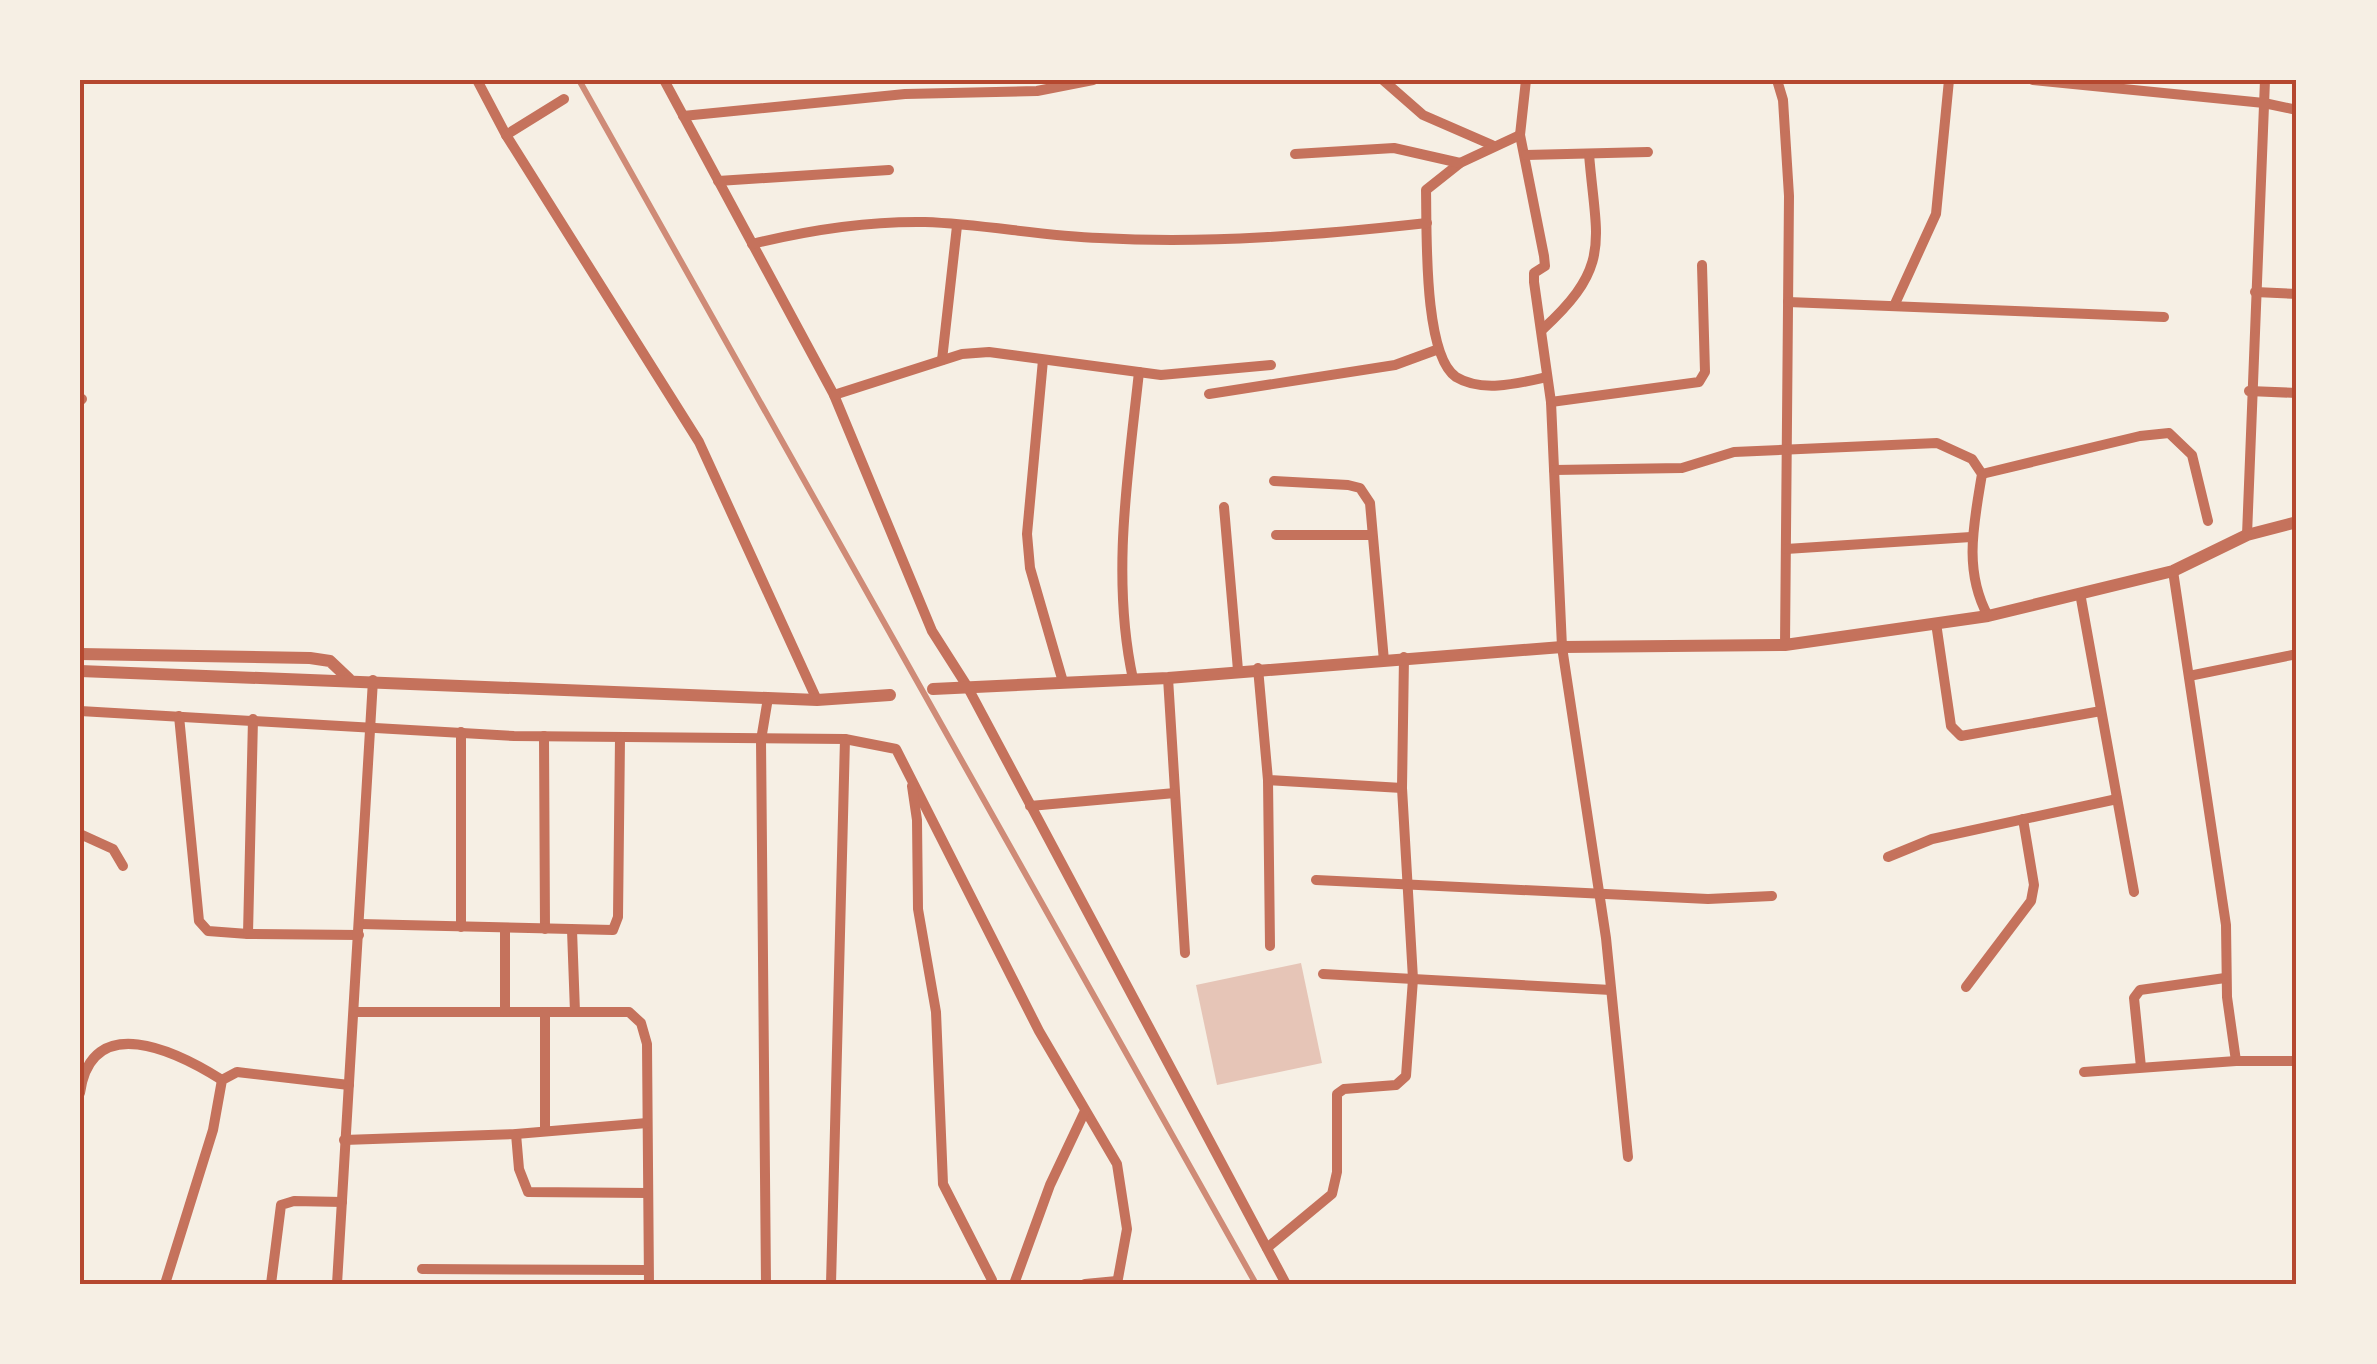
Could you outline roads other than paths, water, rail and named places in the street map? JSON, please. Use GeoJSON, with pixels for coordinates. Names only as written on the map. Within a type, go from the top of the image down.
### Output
{"type":"FeatureCollection","features":[{"type":"Feature","properties":{"kind":"street"},"geometry":{"type":"LineString","coordinates":[[477,80],[506,135],[700,442],[817,700]]}},
{"type":"Feature","properties":{"kind":"street"},"geometry":{"type":"LineString","coordinates":[[664,80],[834,394],[932,631],[967,686],[1286,1284]]}},
{"type":"Feature","properties":{"kind":"street"},"geometry":{"type":"LineString","coordinates":[[683,116],[905,94],[1038,91],[1093,80]]}},
{"type":"Feature","properties":{"kind":"street"},"geometry":{"type":"LineString","coordinates":[[1383,80],[1423,116],[1492,145]]}},
{"type":"Feature","properties":{"kind":"street"},"geometry":{"type":"LineString","coordinates":[[1526,80],[1520,136],[1545,266],[1534,273],[1534,282],[1551,402],[1562,646],[1612,990],[1628,1157]]}},
{"type":"Feature","properties":{"kind":"street"},"geometry":{"type":"LineString","coordinates":[[1777,80],[1783,100],[1789,196],[1786,645]]}},
{"type":"Feature","properties":{"kind":"street"},"geometry":{"type":"LineString","coordinates":[[1894,306],[1936,214],[1949,80]]}},
{"type":"Feature","properties":{"kind":"street"},"geometry":{"type":"LineString","coordinates":[[2036,80],[2146,86],[2297,110]]}},
{"type":"Feature","properties":{"kind":"street"},"geometry":{"type":"LineString","coordinates":[[2247,535],[2249,392],[2265,80]]}},
{"type":"Feature","properties":{"kind":"street"},"geometry":{"type":"LineString","coordinates":[[506,135],[564,99]]}},
{"type":"Feature","properties":{"kind":"street"},"geometry":{"type":"LineString","coordinates":[[1520,136],[1492,145],[1460,163],[1426,190],[1436,350],[1458,378],[1475,383],[1508,386],[1547,377]]}},
{"type":"Feature","properties":{"kind":"street"},"geometry":{"type":"LineString","coordinates":[[1296,154],[1394,148],[1460,163]]}},
{"type":"Feature","properties":{"kind":"street"},"geometry":{"type":"LineString","coordinates":[[1526,154],[1648,152]]}},
{"type":"Feature","properties":{"kind":"street"},"geometry":{"type":"LineString","coordinates":[[1543,329],[1589,281],[1596,248],[1589,154]]}},
{"type":"Feature","properties":{"kind":"street"},"geometry":{"type":"LineString","coordinates":[[718,180],[889,170]]}},
{"type":"Feature","properties":{"kind":"street"},"geometry":{"type":"LineString","coordinates":[[752,244],[836,226],[957,226],[1053,236],[1176,240],[1427,223]]}},
{"type":"Feature","properties":{"kind":"street"},"geometry":{"type":"LineString","coordinates":[[942,360],[957,226]]}},
{"type":"Feature","properties":{"kind":"street"},"geometry":{"type":"LineString","coordinates":[[1551,402],[1700,382],[1705,372],[1702,265]]}},
{"type":"Feature","properties":{"kind":"street"},"geometry":{"type":"LineString","coordinates":[[2256,292],[2297,294]]}},
{"type":"Feature","properties":{"kind":"street"},"geometry":{"type":"LineString","coordinates":[[1788,302],[2164,317]]}},
{"type":"Feature","properties":{"kind":"street"},"geometry":{"type":"LineString","coordinates":[[1210,394],[1395,365],[1436,350]]}},
{"type":"Feature","properties":{"kind":"street"},"geometry":{"type":"LineString","coordinates":[[834,394],[942,360],[989,352],[1139,372],[1192,374],[1271,365]]}},
{"type":"Feature","properties":{"kind":"street"},"geometry":{"type":"LineString","coordinates":[[1042,360],[1027,534],[1030,568],[1063,682]]}},
{"type":"Feature","properties":{"kind":"street"},"geometry":{"type":"LineString","coordinates":[[1133,679],[1121,626],[1125,508],[1139,372]]}},
{"type":"Feature","properties":{"kind":"street"},"geometry":{"type":"LineString","coordinates":[[2249,392],[2297,393]]}},
{"type":"Feature","properties":{"kind":"street"},"geometry":{"type":"LineString","coordinates":[[1982,474],[2140,436],[2169,433],[2192,456],[2208,521]]}},
{"type":"Feature","properties":{"kind":"street"},"geometry":{"type":"LineString","coordinates":[[1554,470],[1682,468],[1734,452],[1937,443],[1972,459],[1982,474],[1970,537],[1980,601],[1988,616]]}},
{"type":"Feature","properties":{"kind":"street"},"geometry":{"type":"LineString","coordinates":[[1274,481],[1360,488],[1370,503],[1384,661]]}},
{"type":"Feature","properties":{"kind":"street"},"geometry":{"type":"LineString","coordinates":[[1224,507],[1238,670]]}},
{"type":"Feature","properties":{"kind":"street"},"geometry":{"type":"LineString","coordinates":[[933,690],[1168,678],[1562,646],[1786,645],[1988,616],[2173,572],[2247,535],[2297,522]]}},
{"type":"Feature","properties":{"kind":"street"},"geometry":{"type":"LineString","coordinates":[[1276,536],[1372,535]]}},
{"type":"Feature","properties":{"kind":"street"},"geometry":{"type":"LineString","coordinates":[[1786,549],[1970,537]]}},
{"type":"Feature","properties":{"kind":"street"},"geometry":{"type":"LineString","coordinates":[[2173,572],[2226,925],[2226,978],[2236,1060]]}},
{"type":"Feature","properties":{"kind":"street"},"geometry":{"type":"LineString","coordinates":[[2080,593],[2134,892]]}},
{"type":"Feature","properties":{"kind":"street"},"geometry":{"type":"LineString","coordinates":[[1936,623],[1951,726],[1961,736],[2101,711]]}},
{"type":"Feature","properties":{"kind":"street"},"geometry":{"type":"LineString","coordinates":[[80,654],[310,658],[330,661],[349,679]]}},
{"type":"Feature","properties":{"kind":"street"},"geometry":{"type":"LineString","coordinates":[[2189,676],[2297,654]]}},
{"type":"Feature","properties":{"kind":"street"},"geometry":{"type":"LineString","coordinates":[[1267,1248],[1332,1194],[1338,1172],[1337,1094],[1344,1089],[1396,1085],[1406,1076],[1413,979],[1402,788],[1404,656]]}},
{"type":"Feature","properties":{"kind":"street"},"geometry":{"type":"LineString","coordinates":[[1258,668],[1268,780],[1270,946]]}},
{"type":"Feature","properties":{"kind":"street"},"geometry":{"type":"LineString","coordinates":[[80,671],[311,684],[349,679],[817,700],[890,695]]}},
{"type":"Feature","properties":{"kind":"street"},"geometry":{"type":"LineString","coordinates":[[1168,678],[1185,953]]}},
{"type":"Feature","properties":{"kind":"street"},"geometry":{"type":"LineString","coordinates":[[337,1284],[373,680]]}},
{"type":"Feature","properties":{"kind":"street"},"geometry":{"type":"LineString","coordinates":[[766,1284],[760,740],[768,698]]}},
{"type":"Feature","properties":{"kind":"street"},"geometry":{"type":"LineString","coordinates":[[80,711],[544,736],[846,739],[896,749],[1039,1031],[1117,1164],[1127,1230],[1117,1282],[1086,1284]]}},
{"type":"Feature","properties":{"kind":"street"},"geometry":{"type":"LineString","coordinates":[[179,716],[199,921],[208,931],[248,934],[462,927],[612,930],[618,917],[620,738]]}},
{"type":"Feature","properties":{"kind":"street"},"geometry":{"type":"LineString","coordinates":[[248,934],[253,720]]}},
{"type":"Feature","properties":{"kind":"street"},"geometry":{"type":"LineString","coordinates":[[461,732],[462,927]]}},
{"type":"Feature","properties":{"kind":"street"},"geometry":{"type":"LineString","coordinates":[[544,736],[546,929]]}},
{"type":"Feature","properties":{"kind":"street"},"geometry":{"type":"LineString","coordinates":[[831,1284],[846,739]]}},
{"type":"Feature","properties":{"kind":"street"},"geometry":{"type":"LineString","coordinates":[[910,775],[917,820],[918,909],[936,1012],[943,1184],[991,1282],[1015,1278],[1085,1112]]}},
{"type":"Feature","properties":{"kind":"street"},"geometry":{"type":"LineString","coordinates":[[1268,780],[1402,788]]}},
{"type":"Feature","properties":{"kind":"street"},"geometry":{"type":"LineString","coordinates":[[1030,806],[1175,793]]}},
{"type":"Feature","properties":{"kind":"street"},"geometry":{"type":"LineString","coordinates":[[1888,857],[1932,839],[2117,799]]}},
{"type":"Feature","properties":{"kind":"street"},"geometry":{"type":"LineString","coordinates":[[1966,986],[2032,901],[2034,885],[2023,819]]}},
{"type":"Feature","properties":{"kind":"street"},"geometry":{"type":"LineString","coordinates":[[80,834],[113,849],[123,866]]}},
{"type":"Feature","properties":{"kind":"street"},"geometry":{"type":"LineString","coordinates":[[1316,880],[1708,898],[1772,896]]}},
{"type":"Feature","properties":{"kind":"street"},"geometry":{"type":"LineString","coordinates":[[504,1012],[505,928]]}},
{"type":"Feature","properties":{"kind":"street"},"geometry":{"type":"LineString","coordinates":[[572,930],[575,1012]]}},
{"type":"Feature","properties":{"kind":"street"},"geometry":{"type":"LineString","coordinates":[[1323,974],[1612,990]]}},
{"type":"Feature","properties":{"kind":"street"},"geometry":{"type":"LineString","coordinates":[[2141,1066],[2134,998],[2140,990],[2226,978]]}},
{"type":"Feature","properties":{"kind":"street"},"geometry":{"type":"LineString","coordinates":[[354,1012],[628,1012],[641,1023],[647,1044],[649,1284]]}},
{"type":"Feature","properties":{"kind":"street"},"geometry":{"type":"LineString","coordinates":[[545,1132],[546,1012]]}},
{"type":"Feature","properties":{"kind":"street"},"geometry":{"type":"LineString","coordinates":[[80,1093],[83,1071],[94,1052],[110,1044],[185,1056],[222,1080]]}},
{"type":"Feature","properties":{"kind":"street"},"geometry":{"type":"LineString","coordinates":[[2084,1072],[2236,1060],[2297,1061]]}},
{"type":"Feature","properties":{"kind":"street"},"geometry":{"type":"LineString","coordinates":[[222,1080],[237,1072],[349,1085]]}},
{"type":"Feature","properties":{"kind":"street"},"geometry":{"type":"LineString","coordinates":[[164,1284],[212,1130],[222,1080]]}},
{"type":"Feature","properties":{"kind":"street"},"geometry":{"type":"LineString","coordinates":[[344,1140],[516,1134],[647,1122]]}},
{"type":"Feature","properties":{"kind":"street"},"geometry":{"type":"LineString","coordinates":[[516,1134],[519,1169],[528,1192],[648,1192]]}},
{"type":"Feature","properties":{"kind":"street"},"geometry":{"type":"LineString","coordinates":[[272,1284],[281,1205],[294,1201],[342,1202]]}},
{"type":"Feature","properties":{"kind":"street"},"geometry":{"type":"LineString","coordinates":[[422,1269],[648,1270]]}},
{"type":"Feature","properties":{"kind":"railway"},"geometry":{"type":"LineString","coordinates":[[579,80],[1256,1284]]}}]}
